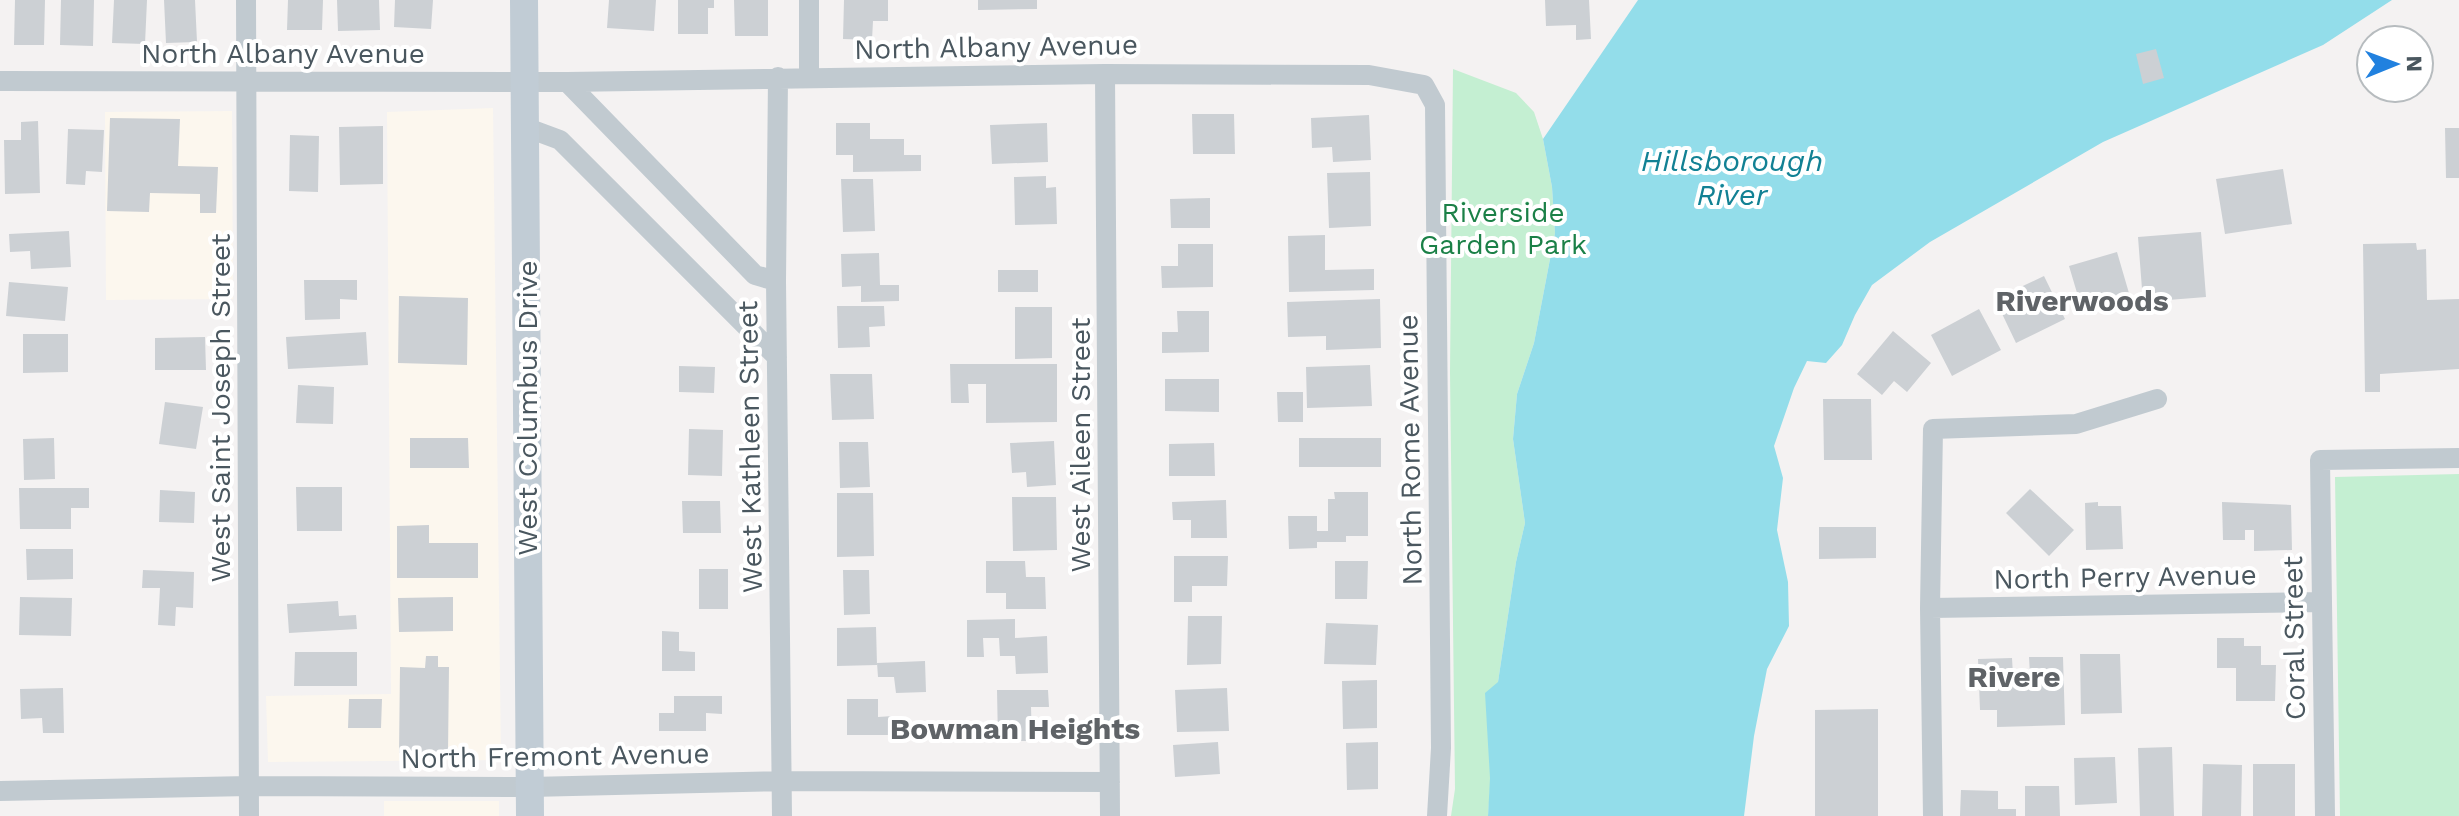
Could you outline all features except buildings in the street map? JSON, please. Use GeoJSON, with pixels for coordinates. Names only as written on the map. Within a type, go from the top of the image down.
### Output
{"type":"FeatureCollection","features":[{"type":"Feature","properties":{"kind":"main road","name":"West Columbus Drive"},"geometry":{"type":"LineString","coordinates":[[524,0],[530,816]]}},
{"type":"Feature","properties":{"kind":"street","name":"West Saint Joseph Street"},"geometry":{"type":"LineString","coordinates":[[246,0],[249,816]]}},
{"type":"Feature","properties":{"kind":"street"},"geometry":{"type":"LineString","coordinates":[[809,0],[809,77]]}},
{"type":"Feature","properties":{"kind":"street","name":"North Albany Avenue"},"geometry":{"type":"LineString","coordinates":[[0,81],[567,82],[1105,74],[1369,75],[1424,85]]}},
{"type":"Feature","properties":{"kind":"street","name":"West Aileen Street"},"geometry":{"type":"LineString","coordinates":[[1105,74],[1110,816]]}},
{"type":"Feature","properties":{"kind":"street","name":"West Kathleen Street"},"geometry":{"type":"LineString","coordinates":[[778,77],[776,281],[782,816]]}},
{"type":"Feature","properties":{"kind":"street"},"geometry":{"type":"LineString","coordinates":[[567,82],[755,275],[776,281]]}},
{"type":"Feature","properties":{"kind":"street","name":"North Rome Avenue"},"geometry":{"type":"LineString","coordinates":[[1424,85],[1435,105],[1441,748],[1437,816]]}},
{"type":"Feature","properties":{"kind":"street"},"geometry":{"type":"LineString","coordinates":[[525,127],[560,140],[777,357]]}},
{"type":"Feature","properties":{"kind":"street"},"geometry":{"type":"LineString","coordinates":[[1933,816],[1930,608],[1933,429],[2076,424],[2157,399]]}},
{"type":"Feature","properties":{"kind":"street","name":"Coral Street"},"geometry":{"type":"LineString","coordinates":[[2325,816],[2320,460],[2459,458]]}},
{"type":"Feature","properties":{"kind":"street","name":"North Perry Avenue"},"geometry":{"type":"LineString","coordinates":[[1930,608],[2320,602]]}},
{"type":"Feature","properties":{"kind":"street","name":"North Fremont Avenue"},"geometry":{"type":"LineString","coordinates":[[0,791],[249,786],[530,787],[782,781],[1110,782]]}},
{"type":"Feature","properties":{"kind":"shaded area"},"geometry":{"type":"Polygon","coordinates":[[[493,108],[501,760],[268,762],[266,696],[391,694],[387,112],[493,108]]]}},
{"type":"Feature","properties":{"kind":"shaded area"},"geometry":{"type":"Polygon","coordinates":[[[232,111],[233,299],[106,300],[105,112],[232,111]]]}},
{"type":"Feature","properties":{"kind":"shaded area"},"geometry":{"type":"Polygon","coordinates":[[[384,801],[499,801],[499,816],[384,816],[384,801]]]}},
{"type":"Feature","properties":{"kind":"green space","name":"Riverside Garden Park"},"geometry":{"type":"Polygon","coordinates":[[[1453,69],[1516,93],[1534,112],[1543,139],[1552,187],[1555,233],[1534,343],[1517,394],[1513,439],[1525,523],[1498,682],[1488,816],[1451,816],[1455,789],[1450,372],[1453,69]]]}},
{"type":"Feature","properties":{"kind":"green space"},"geometry":{"type":"Polygon","coordinates":[[[2459,474],[2459,816],[2340,816],[2335,477],[2459,474]]]}},
{"type":"Feature","properties":{"kind":"water","name":"Hillsborough River"},"geometry":{"type":"Polygon","coordinates":[[[1638,0],[2392,0],[2323,45],[2103,142],[1930,242],[1872,285],[1842,345],[1826,363],[1807,361],[1774,446],[1783,478],[1777,530],[1788,582],[1789,626],[1767,669],[1754,736],[1744,816],[1488,816],[1490,778],[1485,693],[1498,682],[1525,523],[1513,439],[1517,394],[1534,343],[1555,233],[1552,187],[1543,139],[1638,0]]]}},
{"type":"Feature","properties":{"kind":"district","name":"Riverwoods"},"geometry":{"type":"Point","coordinates":[2082,300]}},
{"type":"Feature","properties":{"kind":"district","name":"Rivere"},"geometry":{"type":"Point","coordinates":[2014,676]}},
{"type":"Feature","properties":{"kind":"district","name":"Bowman Heights"},"geometry":{"type":"Point","coordinates":[1015,728]}}]}
